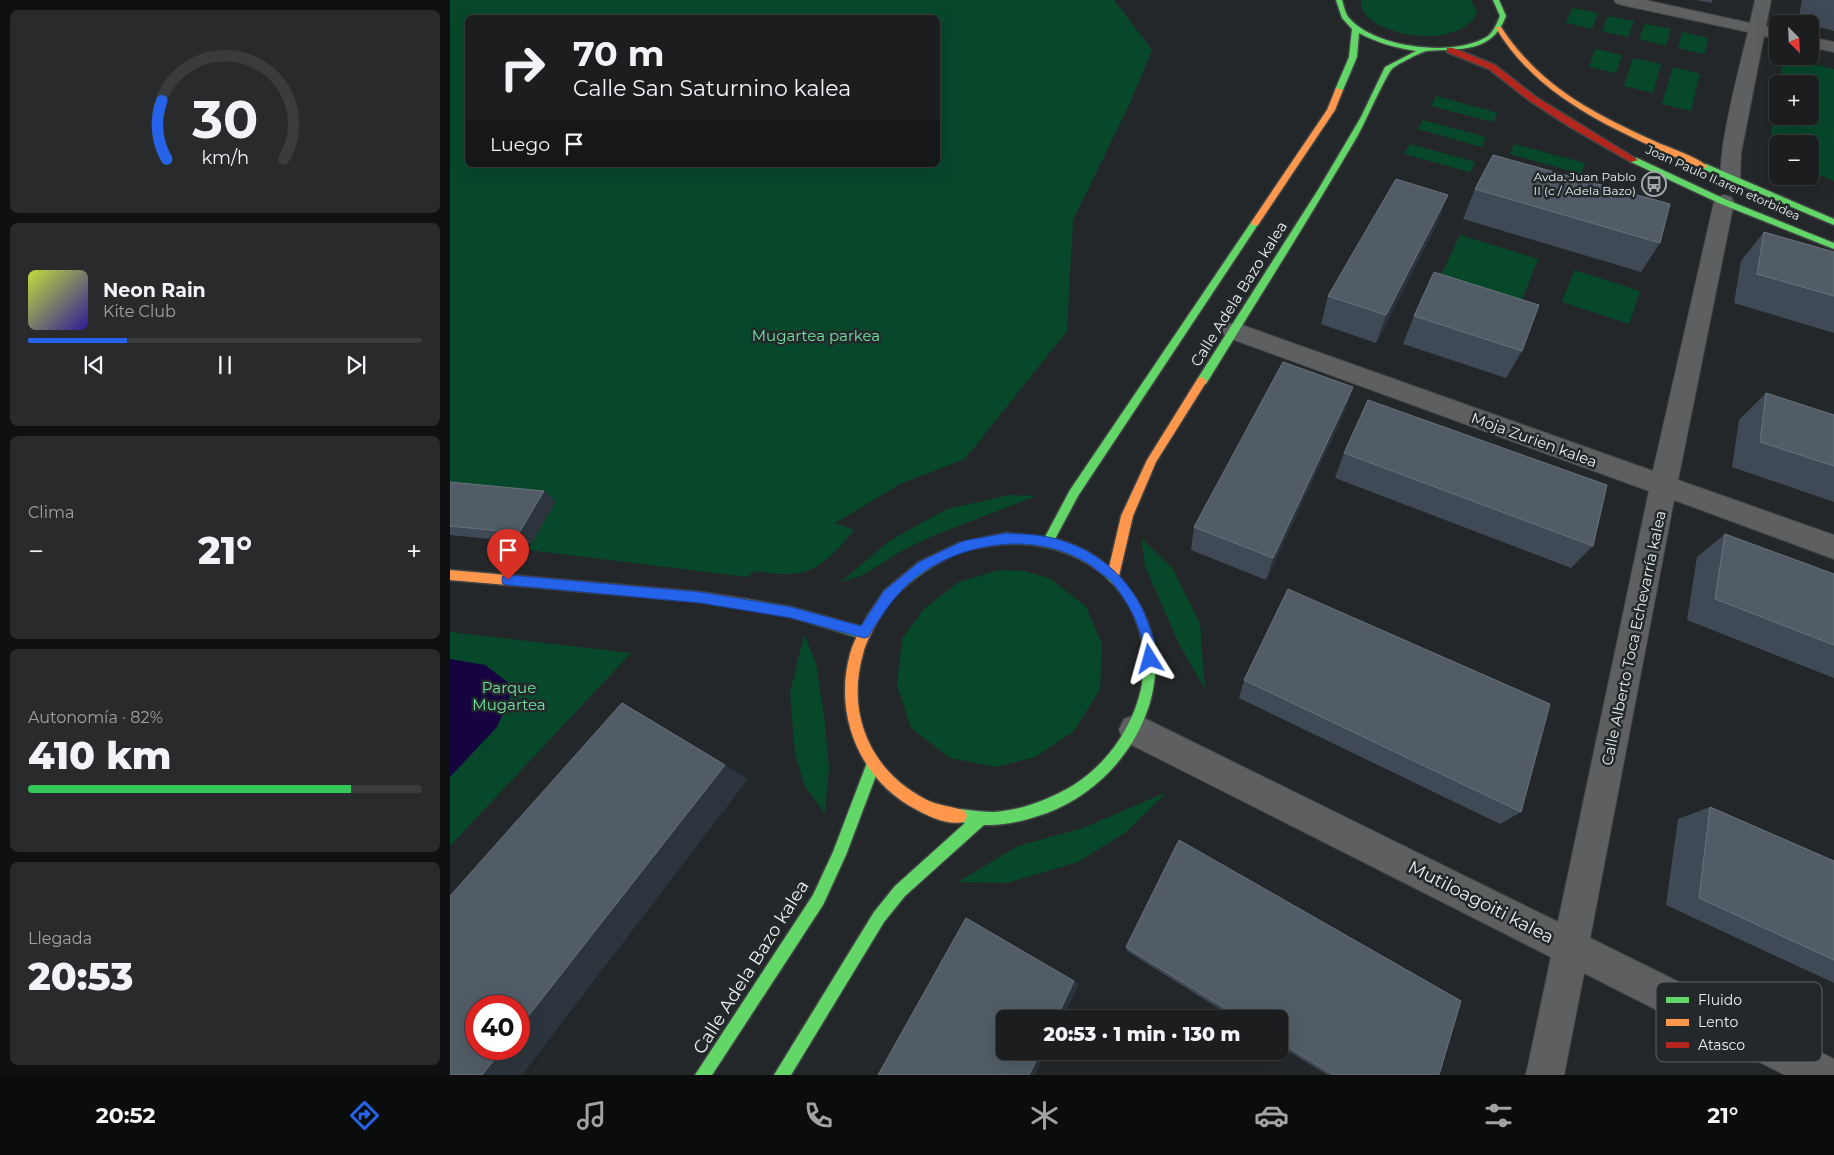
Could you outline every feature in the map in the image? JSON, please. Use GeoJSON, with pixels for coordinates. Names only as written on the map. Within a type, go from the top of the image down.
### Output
{"type":"FeatureCollection","features":[{"type":"Feature","properties":{"kind":"street"},"geometry":{"type":"LineString","coordinates":[[1339,0],[1343,15],[1356,28],[1389,44],[1422,50],[1450,50],[1489,38],[1499,28],[1503,16],[1496,0]]}},
{"type":"Feature","properties":{"kind":"street"},"geometry":{"type":"LineString","coordinates":[[1622,0],[1769,32]]}},
{"type":"Feature","properties":{"kind":"street"},"geometry":{"type":"LineString","coordinates":[[1730,178],[1731,153],[1763,0]]}},
{"type":"Feature","properties":{"kind":"street","name":"Calle Adela Bazo kalea"},"geometry":{"type":"LineString","coordinates":[[1048,542],[1074,493],[1331,110],[1353,57],[1356,28]]}},
{"type":"Feature","properties":{"kind":"street","name":"Joan Paulo II.aren etorbidea"},"geometry":{"type":"LineString","coordinates":[[1499,28],[1520,58],[1563,94],[1592,112],[1654,144],[1796,208],[1834,222]]}},
{"type":"Feature","properties":{"kind":"street"},"geometry":{"type":"LineString","coordinates":[[1819,44],[1834,47]]}},
{"type":"Feature","properties":{"kind":"street","name":"Calle Adela Bazo kalea"},"geometry":{"type":"LineString","coordinates":[[1113,576],[1128,516],[1152,460],[1322,190],[1365,117],[1389,67],[1422,50]]}},
{"type":"Feature","properties":{"kind":"street","name":"Joan Paulo II.aren etorbidea"},"geometry":{"type":"LineString","coordinates":[[1450,50],[1492,66],[1533,99],[1632,158],[1724,202],[1834,246]]}},
{"type":"Feature","properties":{"kind":"street","name":"Calle Alberto Toca Echevarría kalea"},"geometry":{"type":"LineString","coordinates":[[1545,1075],[1664,487],[1724,202]]}},
{"type":"Feature","properties":{"kind":"street","name":"Moja Zurien kalea"},"geometry":{"type":"LineString","coordinates":[[1234,331],[1834,547]]}},
{"type":"Feature","properties":{"kind":"street"},"geometry":{"type":"LineString","coordinates":[[1006,538],[1048,542],[1084,554],[1113,576],[1137,607],[1150,645],[1149,687],[1136,730],[1109,767],[1072,796],[1028,815],[979,820],[937,812],[901,793],[873,765],[854,723],[850,677],[864,633],[888,595],[923,566],[963,546],[1006,538]]}},
{"type":"Feature","properties":{"kind":"street"},"geometry":{"type":"LineString","coordinates":[[450,575],[700,598],[791,612],[864,633]]}},
{"type":"Feature","properties":{"kind":"street","name":"Mutiloagoiti kalea"},"geometry":{"type":"LineString","coordinates":[[1136,730],[1656,990]]}},
{"type":"Feature","properties":{"kind":"street","name":"Calle Adela Bazo kalea"},"geometry":{"type":"LineString","coordinates":[[703,1075],[818,900],[839,855],[873,765]]}},
{"type":"Feature","properties":{"kind":"street"},"geometry":{"type":"LineString","coordinates":[[782,1075],[879,917],[900,891],[979,820]]}},
{"type":"Feature","properties":{"kind":"street","name":"Mutiloagoiti kalea"},"geometry":{"type":"LineString","coordinates":[[1800,1062],[1826,1075]]}},
{"type":"Feature","properties":{"kind":"green space","name":"Mugartea parkea"},"geometry":{"type":"Polygon","coordinates":[[[450,0],[1114,0],[1152,50],[1130,103],[1073,220],[1067,331],[965,459],[900,484],[835,523],[854,530],[821,563],[800,573],[772,574],[754,571],[748,577],[528,550],[555,502],[450,491],[450,0]]]}},
{"type":"Feature","properties":{"kind":"green space"},"geometry":{"type":"Polygon","coordinates":[[[1361,0],[1471,0],[1477,12],[1469,23],[1456,31],[1440,35],[1422,36],[1404,34],[1373,21],[1363,11],[1361,0]]]}},
{"type":"Feature","properties":{"kind":"green space"},"geometry":{"type":"Polygon","coordinates":[[[1572,8],[1598,13],[1592,29],[1566,23],[1572,8]]]}},
{"type":"Feature","properties":{"kind":"green space"},"geometry":{"type":"Polygon","coordinates":[[[1608,16],[1634,21],[1628,37],[1602,31],[1608,16]]]}},
{"type":"Feature","properties":{"kind":"green space"},"geometry":{"type":"Polygon","coordinates":[[[1645,24],[1671,29],[1666,46],[1639,39],[1645,24]]]}},
{"type":"Feature","properties":{"kind":"green space"},"geometry":{"type":"Polygon","coordinates":[[[1682,32],[1708,38],[1705,54],[1678,48],[1682,32]]]}},
{"type":"Feature","properties":{"kind":"green space"},"geometry":{"type":"Polygon","coordinates":[[[1595,49],[1622,55],[1616,73],[1589,67],[1595,49]]]}},
{"type":"Feature","properties":{"kind":"green space"},"geometry":{"type":"Polygon","coordinates":[[[1633,58],[1661,64],[1653,93],[1624,86],[1633,58]]]}},
{"type":"Feature","properties":{"kind":"green space"},"geometry":{"type":"Polygon","coordinates":[[[1783,65],[1817,65],[1834,69],[1834,181],[1819,175],[1819,135],[1771,135],[1772,125],[1819,125],[1819,75],[1781,75],[1783,65]]]}},
{"type":"Feature","properties":{"kind":"green space"},"geometry":{"type":"Polygon","coordinates":[[[1673,67],[1700,74],[1691,111],[1662,104],[1673,67]]]}},
{"type":"Feature","properties":{"kind":"green space"},"geometry":{"type":"Polygon","coordinates":[[[1436,96],[1498,113],[1493,122],[1431,106],[1436,96]]]}},
{"type":"Feature","properties":{"kind":"green space"},"geometry":{"type":"Polygon","coordinates":[[[1423,120],[1486,137],[1482,147],[1418,129],[1423,120]]]}},
{"type":"Feature","properties":{"kind":"green space"},"geometry":{"type":"Polygon","coordinates":[[[1410,144],[1475,162],[1470,172],[1404,154],[1410,144]]]}},
{"type":"Feature","properties":{"kind":"green space"},"geometry":{"type":"Polygon","coordinates":[[[1514,144],[1585,163],[1581,174],[1510,154],[1514,144]]]}},
{"type":"Feature","properties":{"kind":"green space"},"geometry":{"type":"Polygon","coordinates":[[[1460,235],[1538,259],[1516,315],[1435,288],[1460,235]]]}},
{"type":"Feature","properties":{"kind":"green space"},"geometry":{"type":"Polygon","coordinates":[[[1574,270],[1640,291],[1629,324],[1562,302],[1574,270]]]}},
{"type":"Feature","properties":{"kind":"green space"},"geometry":{"type":"Polygon","coordinates":[[[1009,495],[1036,496],[935,535],[903,550],[863,575],[841,582],[889,541],[947,509],[1009,495]]]}},
{"type":"Feature","properties":{"kind":"green space"},"geometry":{"type":"Polygon","coordinates":[[[1141,538],[1172,568],[1200,624],[1205,689],[1178,642],[1145,566],[1141,538]]]}},
{"type":"Feature","properties":{"kind":"green space"},"geometry":{"type":"Polygon","coordinates":[[[999,570],[1025,571],[1051,579],[1086,607],[1102,644],[1100,689],[1074,731],[1035,757],[996,767],[950,758],[911,728],[897,685],[902,639],[924,609],[959,582],[999,570]]]}},
{"type":"Feature","properties":{"kind":"green space","name":"Parque Mugartea"},"geometry":{"type":"Polygon","coordinates":[[[450,632],[631,653],[450,846],[450,632]]]}},
{"type":"Feature","properties":{"kind":"green space"},"geometry":{"type":"Polygon","coordinates":[[[804,634],[816,663],[825,724],[829,767],[825,813],[805,787],[795,754],[790,693],[804,634]]]}},
{"type":"Feature","properties":{"kind":"green space"},"geometry":{"type":"Polygon","coordinates":[[[1167,792],[1126,832],[1078,862],[1007,883],[958,882],[1018,846],[1083,828],[1167,792]]]}},
{"type":"Feature","properties":{"kind":"shaded area"},"geometry":{"type":"Polygon","coordinates":[[[450,659],[485,665],[514,687],[497,727],[450,777],[450,659]]]}},
{"type":"Feature","properties":{"kind":"building"},"geometry":{"type":"Polygon","coordinates":[[[1493,155],[1670,204],[1660,243],[1475,189],[1493,155]]]}},
{"type":"Feature","properties":{"kind":"building"},"geometry":{"type":"Polygon","coordinates":[[[1396,179],[1448,195],[1386,315],[1328,296],[1396,179]]]}},
{"type":"Feature","properties":{"kind":"building"},"geometry":{"type":"Polygon","coordinates":[[[1764,232],[1834,252],[1834,296],[1757,274],[1764,232]]]}},
{"type":"Feature","properties":{"kind":"building"},"geometry":{"type":"Polygon","coordinates":[[[1434,272],[1539,305],[1522,351],[1414,316],[1434,272]]]}},
{"type":"Feature","properties":{"kind":"building"},"geometry":{"type":"Polygon","coordinates":[[[1283,362],[1353,387],[1273,558],[1194,527],[1283,362]]]}},
{"type":"Feature","properties":{"kind":"building"},"geometry":{"type":"Polygon","coordinates":[[[1766,393],[1834,415],[1834,466],[1760,442],[1766,393]]]}},
{"type":"Feature","properties":{"kind":"building"},"geometry":{"type":"Polygon","coordinates":[[[1368,400],[1607,485],[1593,546],[1344,453],[1368,400]]]}},
{"type":"Feature","properties":{"kind":"building"},"geometry":{"type":"Polygon","coordinates":[[[450,482],[544,491],[519,533],[450,526],[450,482]]]}},
{"type":"Feature","properties":{"kind":"building"},"geometry":{"type":"Polygon","coordinates":[[[1725,534],[1834,574],[1834,645],[1715,599],[1725,534]]]}},
{"type":"Feature","properties":{"kind":"building"},"geometry":{"type":"Polygon","coordinates":[[[1288,589],[1550,704],[1521,812],[1244,680],[1288,589]]]}},
{"type":"Feature","properties":{"kind":"building"},"geometry":{"type":"Polygon","coordinates":[[[622,703],[725,765],[530,1014],[530,995],[465,995],[465,1060],[494,1060],[482,1075],[450,1075],[450,896],[622,703]]]}},
{"type":"Feature","properties":{"kind":"building"},"geometry":{"type":"Polygon","coordinates":[[[1710,807],[1834,861],[1834,960],[1699,898],[1710,807]]]}},
{"type":"Feature","properties":{"kind":"building"},"geometry":{"type":"Polygon","coordinates":[[[1179,840],[1461,1001],[1439,1075],[1334,1075],[1288,1047],[1288,1010],[1228,1010],[1126,947],[1179,840]]]}},
{"type":"Feature","properties":{"kind":"building"},"geometry":{"type":"Polygon","coordinates":[[[966,918],[1074,981],[1060,1010],[996,1010],[996,1060],[1036,1060],[1029,1075],[878,1075],[966,918]]]}},
{"type":"Feature","properties":{"kind":"traffic: fast"},"geometry":{"type":"LineString","coordinates":[[1339,0],[1345,18],[1357,29],[1373,38],[1393,44],[1435,50],[1474,45],[1492,36],[1503,16],[1496,0]]}},
{"type":"Feature","properties":{"kind":"traffic: fast"},"geometry":{"type":"LineString","coordinates":[[1339,90],[1353,57],[1356,28]]}},
{"type":"Feature","properties":{"kind":"traffic: fast"},"geometry":{"type":"LineString","coordinates":[[1202,381],[1322,190],[1365,117],[1389,67],[1422,50]]}},
{"type":"Feature","properties":{"kind":"traffic: fast"},"geometry":{"type":"LineString","coordinates":[[1634,160],[1724,202],[1834,246]]}},
{"type":"Feature","properties":{"kind":"traffic: fast"},"geometry":{"type":"LineString","coordinates":[[1703,166],[1834,222]]}},
{"type":"Feature","properties":{"kind":"traffic: fast"},"geometry":{"type":"LineString","coordinates":[[1048,542],[1074,493],[1255,223]]}},
{"type":"Feature","properties":{"kind":"traffic: fast"},"geometry":{"type":"LineString","coordinates":[[960,816],[994,818],[1027,813],[1059,802],[1088,784],[1112,761],[1131,734],[1144,703],[1149,669],[1147,637],[1137,610],[1121,586],[1101,566],[1074,550],[1046,542],[1006,538]]}},
{"type":"Feature","properties":{"kind":"traffic: fast"},"geometry":{"type":"LineString","coordinates":[[872,619],[888,595],[923,566],[963,546],[1006,538]]}},
{"type":"Feature","properties":{"kind":"traffic: fast"},"geometry":{"type":"LineString","coordinates":[[745,604],[791,612],[863,633]]}},
{"type":"Feature","properties":{"kind":"traffic: fast"},"geometry":{"type":"LineString","coordinates":[[703,1075],[818,900],[839,855],[873,765]]}},
{"type":"Feature","properties":{"kind":"traffic: fast"},"geometry":{"type":"LineString","coordinates":[[782,1075],[879,917],[900,891],[979,820]]}},
{"type":"Feature","properties":{"kind":"traffic: slow"},"geometry":{"type":"LineString","coordinates":[[1499,28],[1519,57],[1538,76],[1559,92],[1630,133],[1703,166]]}},
{"type":"Feature","properties":{"kind":"traffic: slow"},"geometry":{"type":"LineString","coordinates":[[1255,223],[1331,110],[1339,90]]}},
{"type":"Feature","properties":{"kind":"traffic: slow"},"geometry":{"type":"LineString","coordinates":[[1113,576],[1127,516],[1152,460],[1202,381]]}},
{"type":"Feature","properties":{"kind":"traffic: slow"},"geometry":{"type":"LineString","coordinates":[[450,575],[700,597],[745,604]]}},
{"type":"Feature","properties":{"kind":"traffic: slow"},"geometry":{"type":"LineString","coordinates":[[872,619],[856,654],[853,673],[853,711],[857,730],[864,747],[878,771],[901,793],[937,812],[960,816]]}},
{"type":"Feature","properties":{"kind":"traffic: jam"},"geometry":{"type":"LineString","coordinates":[[1450,50],[1492,67],[1533,99],[1573,125],[1634,160]]}},
{"type":"Feature","properties":{"kind":"place","name":"Avda. Juan Pablo II (c / Adela Bazo)"},"geometry":{"type":"Point","coordinates":[1654,184]}},
{"type":"Feature","properties":{"kind":"route"},"geometry":{"type":"LineString","coordinates":[[508,580],[700,598],[791,612],[864,633],[888,595],[923,566],[963,546],[1006,538],[1048,542],[1084,554],[1113,576],[1137,607],[1150,645],[1150,659]]}}]}
